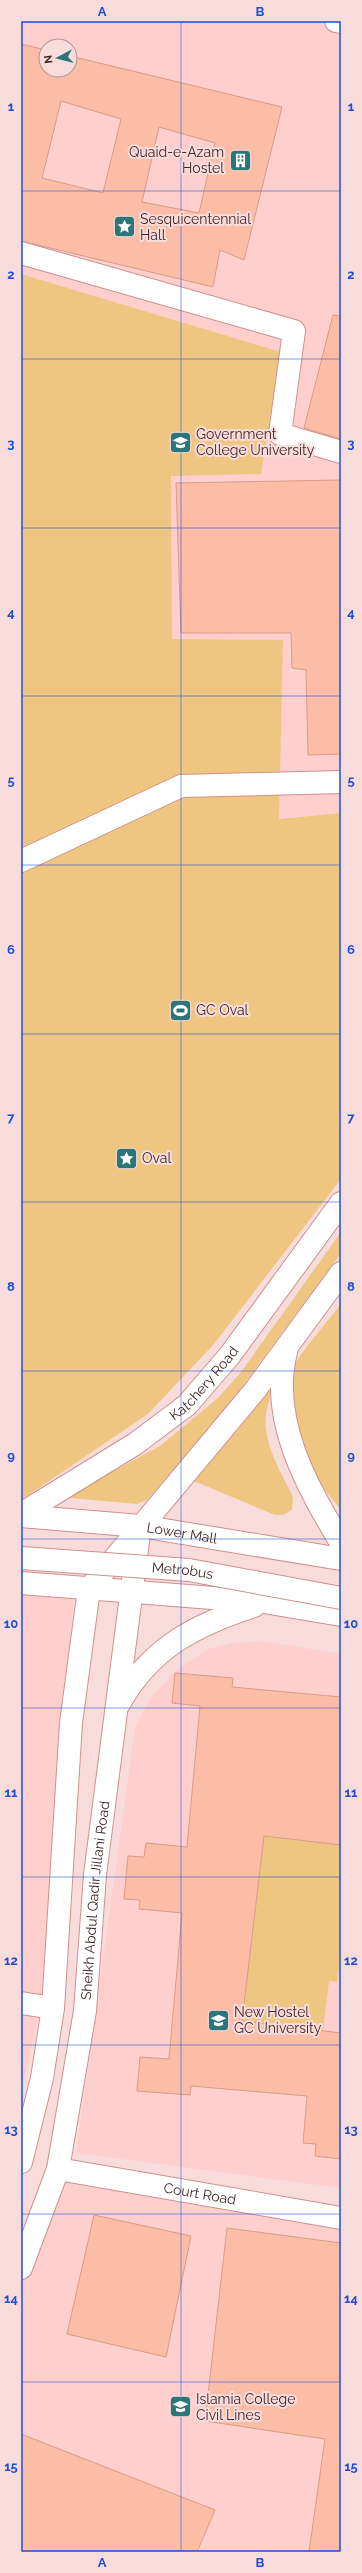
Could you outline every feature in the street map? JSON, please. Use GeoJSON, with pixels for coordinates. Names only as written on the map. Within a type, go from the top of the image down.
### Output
{"type":"FeatureCollection","features":[{"type":"Feature","properties":{"kind":"main road"},"geometry":{"type":"LineString","coordinates":[[336,21],[341,22]]}},
{"type":"Feature","properties":{"kind":"main road"},"geometry":{"type":"LineString","coordinates":[[21,253],[294,331],[280,434],[341,452]]}},
{"type":"Feature","properties":{"kind":"main road"},"geometry":{"type":"LineString","coordinates":[[21,861],[181,786],[341,782]]}},
{"type":"Feature","properties":{"kind":"main road","name":"Katchery Road"},"geometry":{"type":"LineString","coordinates":[[21,1515],[135,1444],[187,1406],[230,1355],[341,1203]]}},
{"type":"Feature","properties":{"kind":"main road"},"geometry":{"type":"LineString","coordinates":[[21,2162],[42,2078],[53,2008],[71,1723],[89,1589],[140,1526],[195,1464],[287,1346],[341,1273]]}},
{"type":"Feature","properties":{"kind":"main road"},"geometry":{"type":"LineString","coordinates":[[287,1346],[281,1374],[283,1408],[295,1454],[312,1495],[341,1543]]}},
{"type":"Feature","properties":{"kind":"main road","name":"Lower Mall"},"geometry":{"type":"LineString","coordinates":[[21,1515],[140,1526],[341,1559]]}},
{"type":"Feature","properties":{"kind":"main road","name":"Sheikh Abdul Qadir Jillani Road"},"geometry":{"type":"LineString","coordinates":[[21,2268],[58,2168],[85,2010],[96,1874],[116,1710],[134,1592],[140,1526]]}},
{"type":"Feature","properties":{"kind":"main road","name":"Metrobus"},"geometry":{"type":"LineString","coordinates":[[21,1558],[189,1570],[341,1598]]}},
{"type":"Feature","properties":{"kind":"main road"},"geometry":{"type":"LineString","coordinates":[[21,1583],[264,1602],[341,1615]]}},
{"type":"Feature","properties":{"kind":"main road"},"geometry":{"type":"LineString","coordinates":[[116,1710],[128,1689],[145,1668],[192,1630],[218,1618],[264,1602]]}},
{"type":"Feature","properties":{"kind":"main road"},"geometry":{"type":"LineString","coordinates":[[21,2003],[53,2008]]}},
{"type":"Feature","properties":{"kind":"main road","name":"Court Road"},"geometry":{"type":"LineString","coordinates":[[58,2168],[341,2218]]}},
{"type":"Feature","properties":{"kind":"shaded area","name":"Government College University"},"geometry":{"type":"Polygon","coordinates":[[[21,21],[341,21],[341,813],[21,841],[21,21]]]}},
{"type":"Feature","properties":{"kind":"shaded area"},"geometry":{"type":"Polygon","coordinates":[[[21,274],[281,352],[261,474],[171,476],[172,639],[283,640],[279,819],[341,813],[341,1179],[214,1344],[148,1414],[21,1500],[21,274]]]}},
{"type":"Feature","properties":{"kind":"shaded area"},"geometry":{"type":"Polygon","coordinates":[[[341,1232],[341,1253],[228,1406],[147,1500],[137,1504],[70,1498],[71,1494],[160,1446],[218,1398],[241,1372],[341,1232]]]}},
{"type":"Feature","properties":{"kind":"shaded area"},"geometry":{"type":"Polygon","coordinates":[[[341,1304],[341,1509],[320,1482],[305,1452],[296,1419],[292,1370],[302,1353],[341,1304]]]}},
{"type":"Feature","properties":{"kind":"shaded area"},"geometry":{"type":"Polygon","coordinates":[[[272,1376],[271,1391],[266,1415],[267,1437],[278,1468],[293,1497],[292,1510],[283,1515],[275,1515],[194,1481],[272,1376]]]}},
{"type":"Feature","properties":{"kind":"shaded area"},"geometry":{"type":"Polygon","coordinates":[[[21,1585],[74,1592],[41,2006],[21,2094],[21,1585]]]}},
{"type":"Feature","properties":{"kind":"shaded area","name":"New Hostel GC University"},"geometry":{"type":"Polygon","coordinates":[[[262,1641],[341,1654],[341,2188],[76,2153],[135,1728],[149,1700],[177,1669],[209,1649],[233,1643],[262,1641]]]}},
{"type":"Feature","properties":{"kind":"shaded area"},"geometry":{"type":"Polygon","coordinates":[[[264,1836],[304,1841],[306,1838],[325,1839],[327,1844],[341,1845],[341,1950],[337,1982],[329,1981],[323,2031],[242,2021],[264,1836]]]}},
{"type":"Feature","properties":{"kind":"shaded area","name":"Islamia College Civil Lines"},"geometry":{"type":"Polygon","coordinates":[[[56,2167],[341,2219],[341,2552],[21,2552],[21,2262],[56,2167]]]}},
{"type":"Feature","properties":{"kind":"building","name":"Quaid-e-Azam Hostel"},"geometry":{"type":"Polygon","coordinates":[[[21,44],[38,48],[38,78],[78,78],[78,58],[282,107],[244,260],[220,250],[213,287],[21,241],[21,44]],[[61,101],[42,178],[103,193],[121,119],[61,101]],[[159,127],[142,202],[199,213],[215,143],[159,127]]]}},
{"type":"Feature","properties":{"kind":"building"},"geometry":{"type":"Polygon","coordinates":[[[333,315],[341,316],[341,439],[304,428],[333,315]]]}},
{"type":"Feature","properties":{"kind":"building"},"geometry":{"type":"Polygon","coordinates":[[[341,480],[341,754],[308,755],[306,670],[292,668],[291,633],[181,633],[176,483],[341,480]]]}},
{"type":"Feature","properties":{"kind":"building"},"geometry":{"type":"Polygon","coordinates":[[[175,1673],[233,1678],[232,1687],[341,1697],[341,1845],[264,1836],[242,2021],[341,2033],[341,2159],[315,2156],[316,2144],[303,2143],[307,2096],[191,2086],[190,2095],[137,2091],[140,2057],[169,2059],[182,1913],[139,1909],[140,1900],[124,1899],[128,1856],[144,1857],[146,1843],[187,1847],[200,1706],[172,1703],[175,1673]]]}},
{"type":"Feature","properties":{"kind":"building"},"geometry":{"type":"Polygon","coordinates":[[[94,2215],[191,2236],[166,2357],[67,2334],[94,2215]]]}},
{"type":"Feature","properties":{"kind":"building"},"geometry":{"type":"Polygon","coordinates":[[[227,2228],[341,2243],[341,2552],[309,2552],[325,2439],[205,2421],[227,2228]]]}},
{"type":"Feature","properties":{"kind":"building"},"geometry":{"type":"Polygon","coordinates":[[[21,2434],[215,2510],[197,2552],[21,2552],[21,2434]]]}},
{"type":"Feature","properties":{"kind":"place","name":"Quaid-e-Azam Hostel"},"geometry":{"type":"Point","coordinates":[240,160]}},
{"type":"Feature","properties":{"kind":"place","name":"Sesquicentennial Hall"},"geometry":{"type":"Point","coordinates":[125,227]}},
{"type":"Feature","properties":{"kind":"place","name":"Government College University"},"geometry":{"type":"Point","coordinates":[181,442]}},
{"type":"Feature","properties":{"kind":"place","name":"GC Oval"},"geometry":{"type":"Point","coordinates":[181,1010]}},
{"type":"Feature","properties":{"kind":"place","name":"Oval"},"geometry":{"type":"Point","coordinates":[127,1158]}},
{"type":"Feature","properties":{"kind":"place","name":"New Hostel GC University"},"geometry":{"type":"Point","coordinates":[218,2020]}},
{"type":"Feature","properties":{"kind":"place","name":"Islamia College Civil Lines"},"geometry":{"type":"Point","coordinates":[181,2407]}}]}
